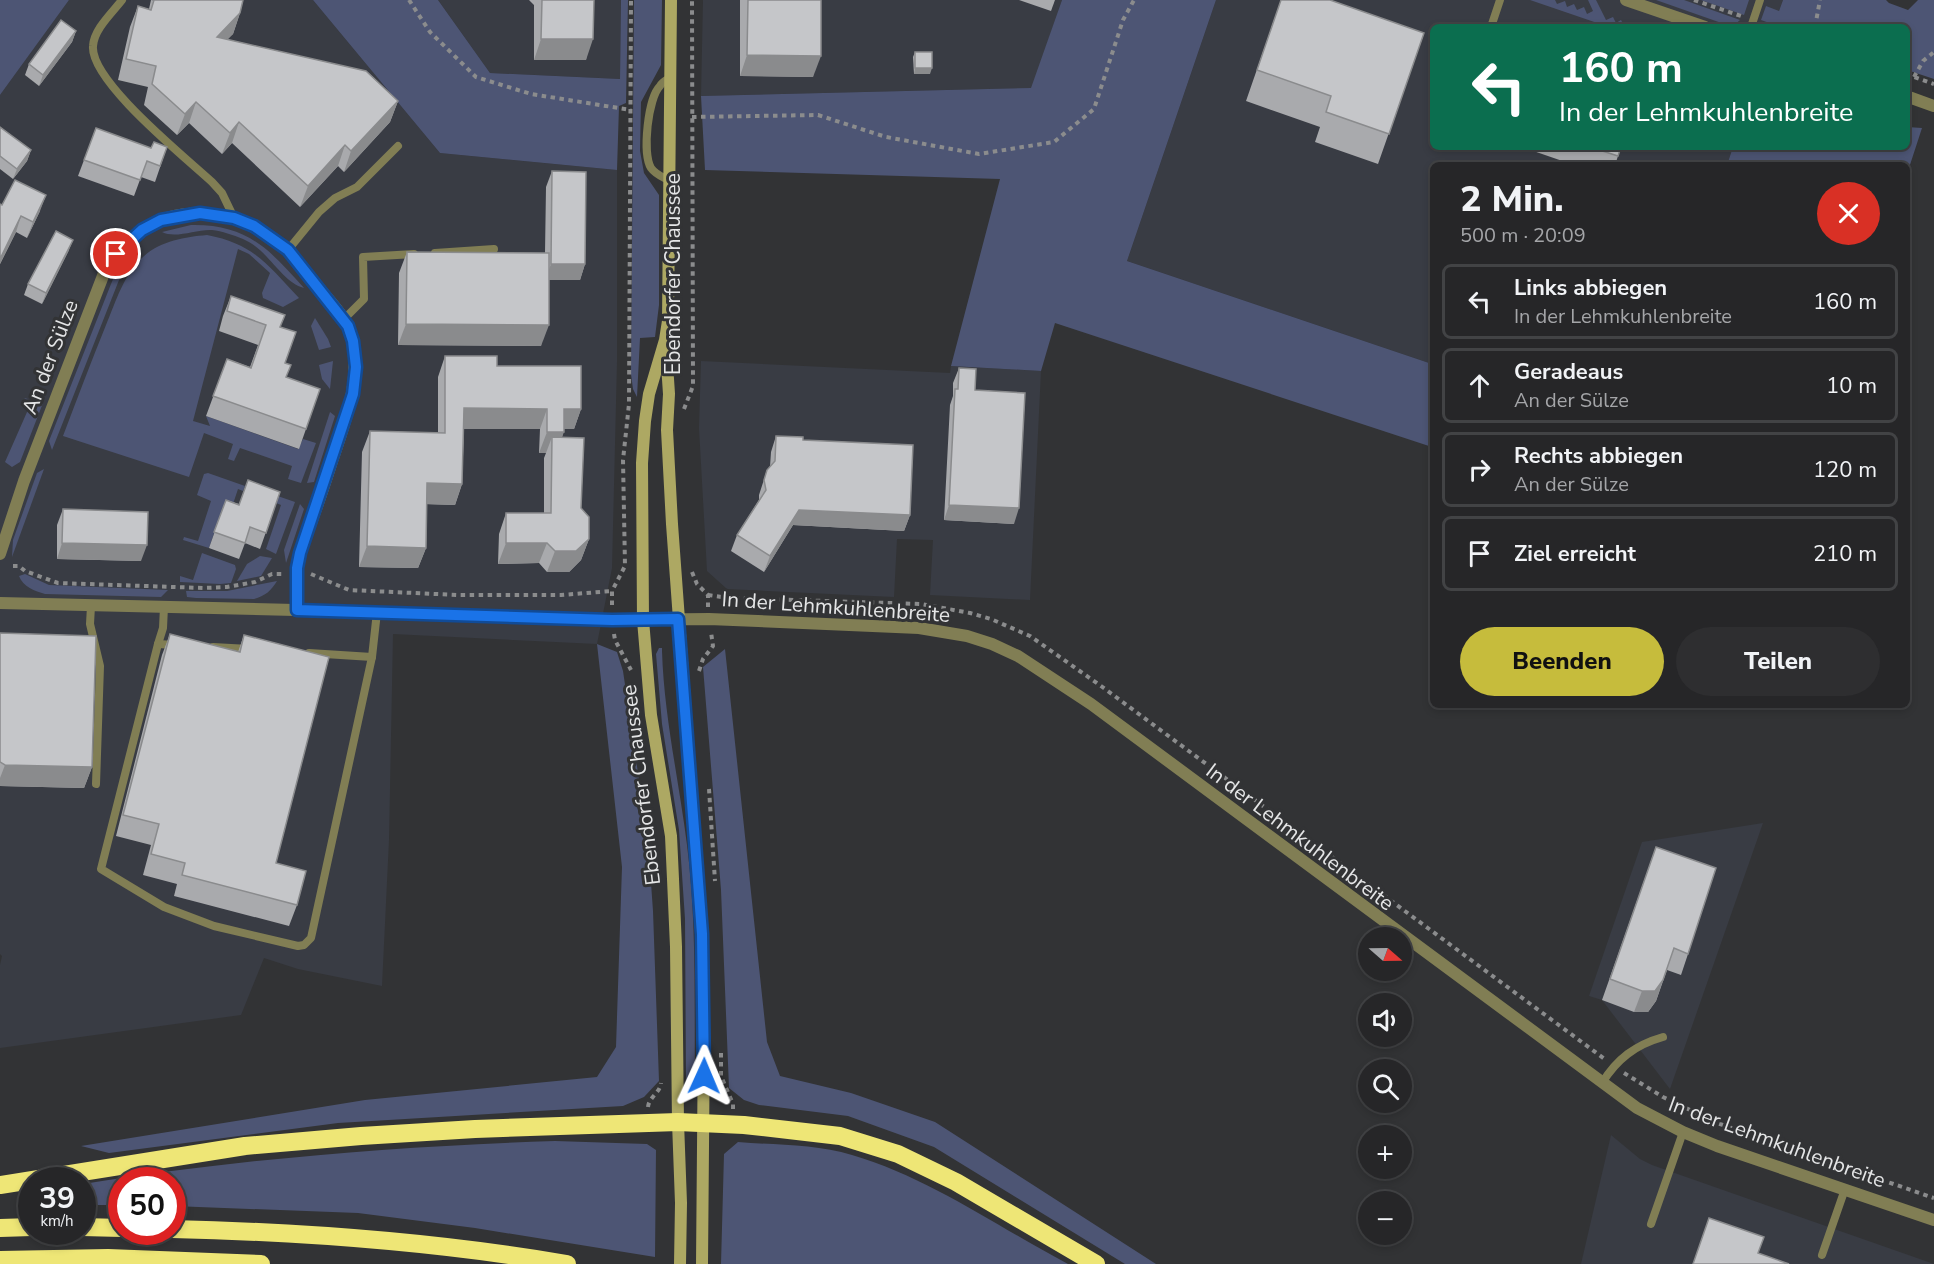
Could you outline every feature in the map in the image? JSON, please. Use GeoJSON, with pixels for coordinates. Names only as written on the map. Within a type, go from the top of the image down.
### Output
{"type":"FeatureCollection","features":[{"type":"Feature","properties":{"kind":"highway"},"geometry":{"type":"LineString","coordinates":[[0,1185],[245,1146],[464,1130],[703,1122],[793,1129],[840,1136],[898,1154],[956,1182],[1096,1264]]}},
{"type":"Feature","properties":{"kind":"highway"},"geometry":{"type":"LineString","coordinates":[[0,1228],[18,1227]]}},
{"type":"Feature","properties":{"kind":"highway"},"geometry":{"type":"LineString","coordinates":[[186,1230],[367,1240],[567,1264]]}},
{"type":"Feature","properties":{"kind":"highway"},"geometry":{"type":"LineString","coordinates":[[0,1260],[108,1258],[261,1264]]}},
{"type":"Feature","properties":{"kind":"main road","name":"Ebendorfer Chaussee"},"geometry":{"type":"LineString","coordinates":[[671,0],[669,300],[665,340],[669,394],[667,430],[678,619],[702,934],[702,1264]]}},
{"type":"Feature","properties":{"kind":"main road","name":"Ebendorfer Chaussee"},"geometry":{"type":"LineString","coordinates":[[665,340],[649,394],[645,421],[642,463],[643,620],[651,715],[671,837],[676,946],[680,1264]]}},
{"type":"Feature","properties":{"kind":"street"},"geometry":{"type":"LineString","coordinates":[[1626,0],[1640,2],[1697,24]]}},
{"type":"Feature","properties":{"kind":"street"},"geometry":{"type":"LineString","coordinates":[[1910,97],[1934,106]]}},
{"type":"Feature","properties":{"kind":"street","name":"An der Sülze"},"geometry":{"type":"LineString","coordinates":[[0,554],[28,470],[106,268],[127,242],[142,230],[161,220],[200,213],[234,218],[254,226],[288,250],[344,319],[353,341],[356,367],[353,394],[300,553],[297,568],[297,610]]}},
{"type":"Feature","properties":{"kind":"street"},"geometry":{"type":"LineString","coordinates":[[0,603],[643,620]]}},
{"type":"Feature","properties":{"kind":"street","name":"In der Lehmkuhlenbreite"},"geometry":{"type":"LineString","coordinates":[[643,620],[709,619],[928,629],[968,636],[1018,656],[1091,704],[1637,1108],[1683,1132],[1934,1220]]}},
{"type":"Feature","properties":{"kind":"lane"},"geometry":{"type":"LineString","coordinates":[[122,0],[96,34],[92,44],[93,56],[99,69],[113,88],[222,193],[234,218]]}},
{"type":"Feature","properties":{"kind":"lane"},"geometry":{"type":"LineString","coordinates":[[1492,24],[1500,0]]}},
{"type":"Feature","properties":{"kind":"lane"},"geometry":{"type":"LineString","coordinates":[[1752,24],[1760,0]]}},
{"type":"Feature","properties":{"kind":"lane"},"geometry":{"type":"LineString","coordinates":[[670,181],[657,174],[650,166],[647,156],[649,113],[653,99],[659,86],[671,77]]}},
{"type":"Feature","properties":{"kind":"lane"},"geometry":{"type":"LineString","coordinates":[[288,250],[319,212],[335,198],[357,187],[398,146]]}},
{"type":"Feature","properties":{"kind":"lane"},"geometry":{"type":"LineString","coordinates":[[344,319],[363,299],[363,257],[494,249]]}},
{"type":"Feature","properties":{"kind":"lane"},"geometry":{"type":"LineString","coordinates":[[91,606],[90,624],[100,666],[96,784]]}},
{"type":"Feature","properties":{"kind":"lane"},"geometry":{"type":"LineString","coordinates":[[164,607],[163,628],[101,869],[164,907],[214,926],[298,946],[304,945],[311,938],[372,657],[377,612]]}},
{"type":"Feature","properties":{"kind":"lane"},"geometry":{"type":"LineString","coordinates":[[158,644],[182,645]]}},
{"type":"Feature","properties":{"kind":"lane"},"geometry":{"type":"LineString","coordinates":[[83,646],[95,646]]}},
{"type":"Feature","properties":{"kind":"lane"},"geometry":{"type":"LineString","coordinates":[[206,647],[253,650]]}},
{"type":"Feature","properties":{"kind":"lane"},"geometry":{"type":"LineString","coordinates":[[301,653],[372,657]]}},
{"type":"Feature","properties":{"kind":"lane"},"geometry":{"type":"LineString","coordinates":[[1602,1083],[1613,1065],[1645,1042],[1663,1037]]}},
{"type":"Feature","properties":{"kind":"lane"},"geometry":{"type":"LineString","coordinates":[[1651,1224],[1683,1132]]}},
{"type":"Feature","properties":{"kind":"lane"},"geometry":{"type":"LineString","coordinates":[[1822,1255],[1845,1189]]}},
{"type":"Feature","properties":{"kind":"path"},"geometry":{"type":"LineString","coordinates":[[409,0],[430,32],[476,77],[531,94],[631,110]]}},
{"type":"Feature","properties":{"kind":"path","name":"Ebendorfer Chaussee"},"geometry":{"type":"LineString","coordinates":[[683,419],[684,409],[693,386],[692,0]]}},
{"type":"Feature","properties":{"kind":"path"},"geometry":{"type":"LineString","coordinates":[[692,117],[818,116],[886,137],[979,154],[1054,142],[1094,109],[1123,20],[1134,0]]}},
{"type":"Feature","properties":{"kind":"path"},"geometry":{"type":"LineString","coordinates":[[1694,0],[1752,24]]}},
{"type":"Feature","properties":{"kind":"path"},"geometry":{"type":"LineString","coordinates":[[1816,24],[1820,0]]}},
{"type":"Feature","properties":{"kind":"path"},"geometry":{"type":"LineString","coordinates":[[1914,77],[1923,61],[1934,52]]}},
{"type":"Feature","properties":{"kind":"path"},"geometry":{"type":"LineString","coordinates":[[1910,76],[1934,84]]}},
{"type":"Feature","properties":{"kind":"path"},"geometry":{"type":"LineString","coordinates":[[690,564],[697,584],[708,595],[713,646],[703,659],[699,671],[700,682]]}},
{"type":"Feature","properties":{"kind":"path"},"geometry":{"type":"LineString","coordinates":[[708,781],[716,891]]}},
{"type":"Feature","properties":{"kind":"path"},"geometry":{"type":"LineString","coordinates":[[721,1043],[721,1076],[733,1109]]}},
{"type":"Feature","properties":{"kind":"shaded area"},"geometry":{"type":"Polygon","coordinates":[[[0,0],[69,0],[0,95],[0,0]]]}},
{"type":"Feature","properties":{"kind":"shaded area"},"geometry":{"type":"Polygon","coordinates":[[[69,0],[313,0],[440,153],[617,170],[617,362],[612,568],[597,644],[393,634],[389,840],[382,986],[298,969],[264,958],[241,1015],[0,1048],[0,965],[2,956],[0,954],[0,95],[69,0]]]}},
{"type":"Feature","properties":{"kind":"shaded area"},"geometry":{"type":"Polygon","coordinates":[[[313,0],[438,0],[490,73],[620,79],[621,0],[628,0],[626,103],[619,106],[617,170],[440,153],[313,0]]]}},
{"type":"Feature","properties":{"kind":"shaded area"},"geometry":{"type":"Polygon","coordinates":[[[438,0],[621,0],[620,79],[490,73],[438,0]]]}},
{"type":"Feature","properties":{"kind":"shaded area"},"geometry":{"type":"Polygon","coordinates":[[[634,0],[662,0],[661,65],[641,102],[640,151],[644,173],[659,195],[659,305],[655,337],[640,338],[637,397],[633,389],[631,374],[634,0]]]}},
{"type":"Feature","properties":{"kind":"shaded area"},"geometry":{"type":"Polygon","coordinates":[[[703,0],[1062,0],[1032,88],[701,96],[703,0]]]}},
{"type":"Feature","properties":{"kind":"shaded area"},"geometry":{"type":"Polygon","coordinates":[[[1062,0],[1216,0],[1127,261],[1430,363],[1430,446],[1055,323],[1041,371],[951,366],[1000,179],[705,170],[701,96],[1031,88],[1062,0]]]}},
{"type":"Feature","properties":{"kind":"shaded area"},"geometry":{"type":"Polygon","coordinates":[[[1216,0],[1783,0],[1774,24],[1430,24],[1430,150],[1732,150],[1728,162],[1430,162],[1430,363],[1127,261],[1216,0]]]}},
{"type":"Feature","properties":{"kind":"shaded area"},"geometry":{"type":"Polygon","coordinates":[[[1530,0],[1555,0],[1557,4],[1565,1],[1567,7],[1574,4],[1577,10],[1584,7],[1587,14],[1593,11],[1588,0],[1596,0],[1606,20],[1613,17],[1616,23],[1621,20],[1623,24],[1600,24],[1530,0]]]}},
{"type":"Feature","properties":{"kind":"shaded area"},"geometry":{"type":"Polygon","coordinates":[[[1656,0],[1684,0],[1740,20],[1735,24],[1724,24],[1656,0]]]}},
{"type":"Feature","properties":{"kind":"shaded area"},"geometry":{"type":"Polygon","coordinates":[[[1701,0],[1749,0],[1744,15],[1701,0]]]}},
{"type":"Feature","properties":{"kind":"shaded area"},"geometry":{"type":"Polygon","coordinates":[[[1783,0],[1886,0],[1908,10],[1918,0],[1934,0],[1934,79],[1910,71],[1910,24],[1772,24],[1761,20],[1766,6],[1779,11],[1783,0]]]}},
{"type":"Feature","properties":{"kind":"shaded area"},"geometry":{"type":"Polygon","coordinates":[[[1910,127],[1922,128],[1910,165],[1910,162],[1728,162],[1732,150],[1910,150],[1910,127]]]}},
{"type":"Feature","properties":{"kind":"shaded area"},"geometry":{"type":"Polygon","coordinates":[[[191,225],[227,229],[242,234],[268,251],[304,288],[288,279],[260,250],[243,239],[212,230],[180,234],[162,232],[191,225]]]}},
{"type":"Feature","properties":{"kind":"shaded area"},"geometry":{"type":"Polygon","coordinates":[[[207,235],[249,250],[269,266],[299,298],[283,307],[263,298],[262,293],[270,273],[249,254],[238,249],[193,421],[210,426],[206,416],[298,449],[303,439],[316,443],[301,483],[288,479],[292,466],[240,448],[234,461],[228,459],[233,444],[204,433],[189,477],[63,436],[117,297],[136,264],[157,247],[182,239],[207,235]]]}},
{"type":"Feature","properties":{"kind":"shaded area"},"geometry":{"type":"Polygon","coordinates":[[[131,253],[139,254],[119,280],[52,450],[49,441],[111,284],[117,270],[131,253]]]}},
{"type":"Feature","properties":{"kind":"shaded area"},"geometry":{"type":"Polygon","coordinates":[[[315,318],[331,347],[319,350],[311,326],[315,318]]]}},
{"type":"Feature","properties":{"kind":"shaded area"},"geometry":{"type":"Polygon","coordinates":[[[333,361],[330,389],[322,379],[319,365],[333,361]]]}},
{"type":"Feature","properties":{"kind":"shaded area"},"geometry":{"type":"Polygon","coordinates":[[[701,361],[950,373],[951,366],[1041,371],[1030,600],[930,595],[933,540],[897,539],[894,597],[727,589],[707,571],[699,428],[701,361]]]}},
{"type":"Feature","properties":{"kind":"shaded area"},"geometry":{"type":"Polygon","coordinates":[[[38,395],[43,403],[20,462],[12,467],[5,462],[31,403],[24,398],[36,401],[38,395]]]}},
{"type":"Feature","properties":{"kind":"shaded area"},"geometry":{"type":"Polygon","coordinates":[[[330,412],[335,416],[314,482],[307,483],[330,412]]]}},
{"type":"Feature","properties":{"kind":"shaded area"},"geometry":{"type":"Polygon","coordinates":[[[44,469],[12,557],[13,540],[37,473],[44,469]]]}},
{"type":"Feature","properties":{"kind":"shaded area"},"geometry":{"type":"Polygon","coordinates":[[[208,473],[245,486],[243,491],[238,489],[230,513],[220,516],[209,548],[183,540],[184,537],[198,541],[211,501],[197,495],[204,474],[208,473]]]}},
{"type":"Feature","properties":{"kind":"shaded area"},"geometry":{"type":"Polygon","coordinates":[[[269,493],[295,502],[276,554],[266,549],[281,505],[266,499],[269,493]]]}},
{"type":"Feature","properties":{"kind":"shaded area"},"geometry":{"type":"Polygon","coordinates":[[[300,504],[304,509],[286,563],[284,550],[300,504]]]}},
{"type":"Feature","properties":{"kind":"shaded area"},"geometry":{"type":"Polygon","coordinates":[[[202,553],[235,565],[236,569],[231,583],[180,582],[180,576],[193,580],[202,553]]]}},
{"type":"Feature","properties":{"kind":"shaded area"},"geometry":{"type":"Polygon","coordinates":[[[260,556],[272,558],[261,576],[237,581],[247,564],[260,556]]]}},
{"type":"Feature","properties":{"kind":"shaded area"},"geometry":{"type":"Polygon","coordinates":[[[25,574],[49,585],[168,590],[161,597],[45,594],[23,583],[19,576],[25,574]]]}},
{"type":"Feature","properties":{"kind":"shaded area"},"geometry":{"type":"Polygon","coordinates":[[[277,581],[267,593],[254,599],[187,597],[186,591],[227,591],[277,581]]]}},
{"type":"Feature","properties":{"kind":"shaded area"},"geometry":{"type":"Polygon","coordinates":[[[597,644],[617,652],[623,671],[648,841],[659,1081],[644,1097],[623,1106],[338,1123],[109,1153],[81,1146],[365,1100],[597,1077],[616,1047],[622,867],[597,644]]]}},
{"type":"Feature","properties":{"kind":"shaded area"},"geometry":{"type":"Polygon","coordinates":[[[659,648],[662,648],[666,700],[690,874],[694,963],[695,1081],[686,1081],[685,919],[679,830],[662,724],[656,654],[659,648]]]}},
{"type":"Feature","properties":{"kind":"shaded area"},"geometry":{"type":"Polygon","coordinates":[[[725,649],[767,1042],[780,1076],[851,1093],[935,1122],[1156,1264],[1125,1264],[934,1147],[848,1116],[759,1105],[744,1100],[729,1088],[721,890],[703,667],[725,649]]]}},
{"type":"Feature","properties":{"kind":"shaded area"},"geometry":{"type":"Polygon","coordinates":[[[1763,823],[1670,1089],[1602,1000],[1589,996],[1642,842],[1763,823]]]}},
{"type":"Feature","properties":{"kind":"shaded area"},"geometry":{"type":"Polygon","coordinates":[[[1611,1135],[1640,1159],[1652,1165],[1934,1264],[1581,1264],[1611,1135]]]}},
{"type":"Feature","properties":{"kind":"shaded area"},"geometry":{"type":"Polygon","coordinates":[[[555,1141],[647,1144],[656,1150],[655,1257],[475,1228],[358,1213],[186,1206],[186,1169],[318,1155],[437,1146],[555,1141]]]}},
{"type":"Feature","properties":{"kind":"shaded area"},"geometry":{"type":"Polygon","coordinates":[[[738,1142],[838,1151],[881,1165],[936,1190],[1068,1264],[721,1264],[724,1154],[738,1142]]]}},
{"type":"Feature","properties":{"kind":"shaded area"},"geometry":{"type":"Polygon","coordinates":[[[108,1180],[108,1205],[96,1205],[96,1182],[108,1180]]]}},
{"type":"Feature","properties":{"kind":"building"},"geometry":{"type":"Polygon","coordinates":[[[154,0],[243,0],[240,13],[217,37],[366,71],[398,101],[351,151],[345,145],[308,186],[239,122],[230,133],[196,102],[185,114],[152,84],[156,66],[126,59],[138,6],[151,10],[154,0]]]}},
{"type":"Feature","properties":{"kind":"building"},"geometry":{"type":"Polygon","coordinates":[[[542,0],[594,0],[593,39],[541,39],[542,0]]]}},
{"type":"Feature","properties":{"kind":"building"},"geometry":{"type":"Polygon","coordinates":[[[748,0],[821,0],[821,56],[747,55],[748,0]]]}},
{"type":"Feature","properties":{"kind":"building"},"geometry":{"type":"Polygon","coordinates":[[[1281,0],[1330,0],[1424,33],[1389,134],[1326,112],[1331,96],[1257,70],[1281,0]]]}},
{"type":"Feature","properties":{"kind":"building"},"geometry":{"type":"Polygon","coordinates":[[[61,20],[76,31],[43,75],[29,64],[61,20]]]}},
{"type":"Feature","properties":{"kind":"building"},"geometry":{"type":"Polygon","coordinates":[[[915,52],[932,52],[932,68],[915,68],[915,52]]]}},
{"type":"Feature","properties":{"kind":"building"},"geometry":{"type":"Polygon","coordinates":[[[0,127],[31,150],[17,169],[0,156],[0,127]]]}},
{"type":"Feature","properties":{"kind":"building"},"geometry":{"type":"Polygon","coordinates":[[[96,128],[151,148],[154,142],[167,147],[160,166],[147,161],[140,180],[84,160],[96,128]]]}},
{"type":"Feature","properties":{"kind":"building"},"geometry":{"type":"Polygon","coordinates":[[[1599,150],[1620,150],[1618,156],[1599,150]]]}},
{"type":"Feature","properties":{"kind":"building"},"geometry":{"type":"Polygon","coordinates":[[[552,171],[586,172],[585,264],[551,264],[552,171]]]}},
{"type":"Feature","properties":{"kind":"building"},"geometry":{"type":"Polygon","coordinates":[[[15,180],[46,195],[33,222],[21,216],[0,259],[0,204],[2,205],[15,180]]]}},
{"type":"Feature","properties":{"kind":"building"},"geometry":{"type":"Polygon","coordinates":[[[56,231],[73,240],[46,293],[28,284],[56,231]]]}},
{"type":"Feature","properties":{"kind":"building"},"geometry":{"type":"Polygon","coordinates":[[[407,252],[549,253],[549,325],[406,324],[407,252]]]}},
{"type":"Feature","properties":{"kind":"building"},"geometry":{"type":"Polygon","coordinates":[[[231,296],[285,315],[280,327],[296,332],[285,363],[291,365],[286,377],[320,389],[306,429],[213,396],[227,359],[251,368],[266,325],[227,311],[231,296]]]}},
{"type":"Feature","properties":{"kind":"building"},"geometry":{"type":"Polygon","coordinates":[[[445,356],[497,356],[497,366],[581,366],[581,409],[564,409],[564,432],[547,432],[547,409],[464,408],[462,484],[427,483],[426,548],[367,546],[370,431],[445,433],[445,356]]]}},
{"type":"Feature","properties":{"kind":"building"},"geometry":{"type":"Polygon","coordinates":[[[959,368],[976,369],[975,390],[1025,393],[1019,508],[949,505],[955,389],[958,389],[959,368]]]}},
{"type":"Feature","properties":{"kind":"building"},"geometry":{"type":"Polygon","coordinates":[[[776,436],[803,437],[803,440],[913,445],[910,515],[799,510],[770,556],[737,535],[766,490],[764,480],[767,470],[775,461],[776,436]]]}},
{"type":"Feature","properties":{"kind":"building"},"geometry":{"type":"Polygon","coordinates":[[[552,437],[584,438],[581,508],[589,517],[589,539],[576,551],[555,551],[547,543],[506,543],[506,513],[551,513],[552,437]]]}},
{"type":"Feature","properties":{"kind":"building"},"geometry":{"type":"Polygon","coordinates":[[[248,480],[280,492],[266,533],[250,527],[245,543],[214,532],[226,500],[239,505],[248,480]]]}},
{"type":"Feature","properties":{"kind":"building"},"geometry":{"type":"Polygon","coordinates":[[[63,509],[148,512],[147,545],[62,543],[63,509]]]}},
{"type":"Feature","properties":{"kind":"building"},"geometry":{"type":"Polygon","coordinates":[[[0,633],[96,636],[92,767],[5,765],[0,762],[0,633]]]}},
{"type":"Feature","properties":{"kind":"building"},"geometry":{"type":"Polygon","coordinates":[[[170,634],[240,652],[244,635],[329,657],[276,863],[306,871],[297,905],[182,875],[185,863],[151,854],[159,824],[123,815],[170,634]]]}},
{"type":"Feature","properties":{"kind":"building"},"geometry":{"type":"Polygon","coordinates":[[[1656,847],[1716,868],[1688,954],[1674,948],[1663,980],[1655,991],[1642,991],[1610,979],[1656,847]]]}},
{"type":"Feature","properties":{"kind":"building"},"geometry":{"type":"Polygon","coordinates":[[[1709,1218],[1764,1237],[1758,1253],[1789,1264],[1693,1264],[1709,1218]]]}},
{"type":"Feature","properties":{"kind":"route"},"geometry":{"type":"LineString","coordinates":[[116,254],[142,230],[161,220],[200,213],[234,218],[254,226],[288,250],[348,326],[353,341],[356,367],[353,394],[300,553],[296,582],[297,610],[612,620],[678,619],[702,934],[704,1076]]}}]}
